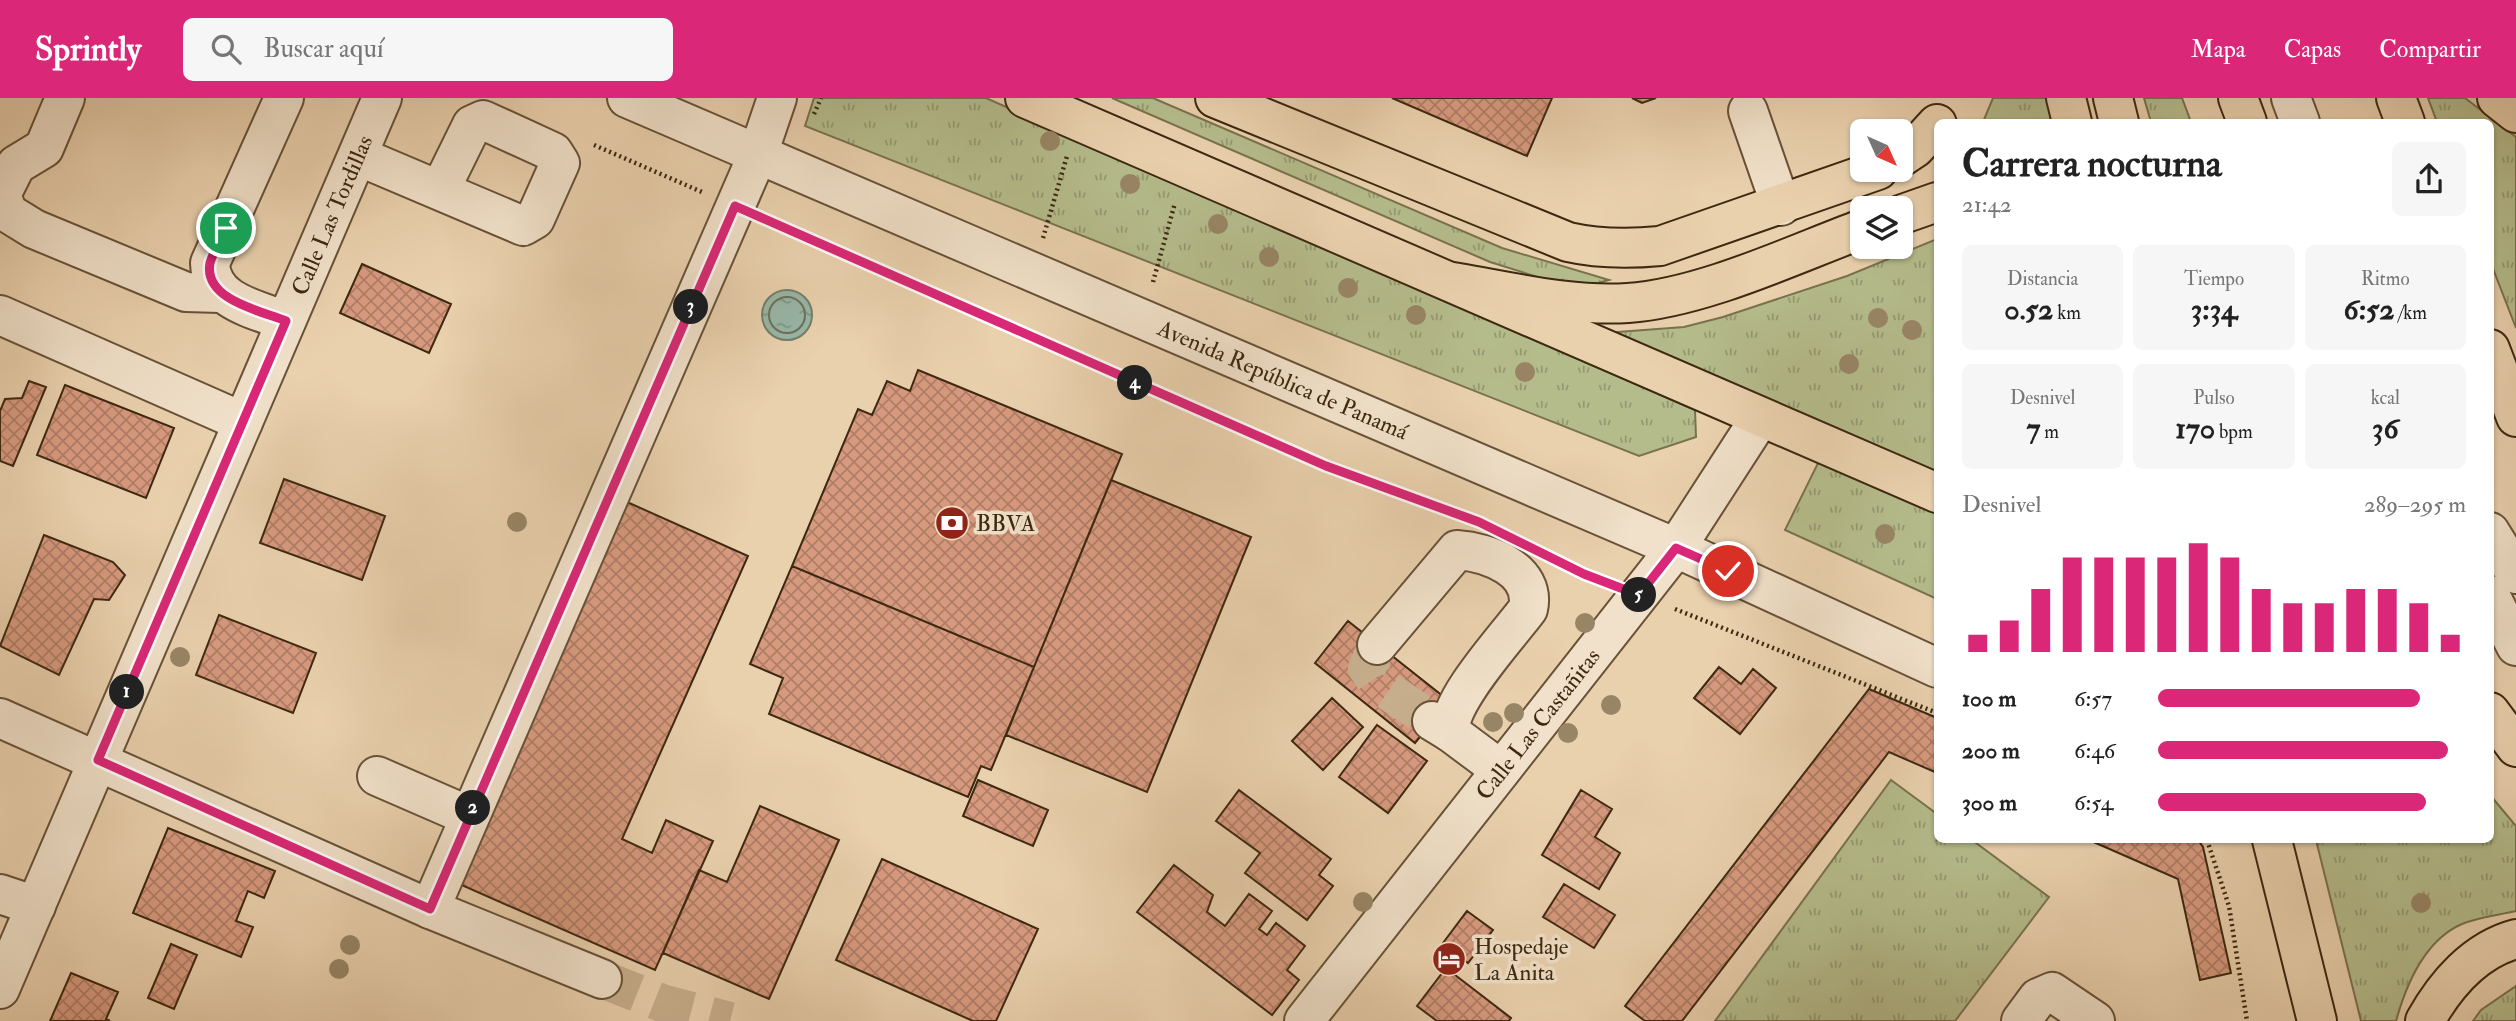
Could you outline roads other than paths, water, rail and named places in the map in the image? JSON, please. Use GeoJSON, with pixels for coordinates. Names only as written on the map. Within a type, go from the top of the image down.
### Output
{"type":"FeatureCollection","features":[{"type":"Feature","properties":{"kind":"main road"},"geometry":{"type":"LineString","coordinates":[[1025,98],[1934,492]]}},
{"type":"Feature","properties":{"kind":"main road"},"geometry":{"type":"LineString","coordinates":[[1216,98],[1567,242],[1590,247],[1626,250],[1661,246],[1850,180]]}},
{"type":"Feature","properties":{"kind":"main road"},"geometry":{"type":"LineString","coordinates":[[1940,119],[1953,98]]}},
{"type":"Feature","properties":{"kind":"main road"},"geometry":{"type":"LineString","coordinates":[[2066,98],[2070,119]]}},
{"type":"Feature","properties":{"kind":"main road"},"geometry":{"type":"LineString","coordinates":[[2113,98],[2118,119]]}},
{"type":"Feature","properties":{"kind":"main road"},"geometry":{"type":"LineString","coordinates":[[2238,98],[2246,119]]}},
{"type":"Feature","properties":{"kind":"main road"},"geometry":{"type":"LineString","coordinates":[[2396,98],[2404,119]]}},
{"type":"Feature","properties":{"kind":"main road"},"geometry":{"type":"LineString","coordinates":[[2497,98],[2516,113]]}},
{"type":"Feature","properties":{"kind":"main road"},"geometry":{"type":"LineString","coordinates":[[1913,149],[1934,127]]}},
{"type":"Feature","properties":{"kind":"main road"},"geometry":{"type":"LineString","coordinates":[[1913,210],[1934,203]]}},
{"type":"Feature","properties":{"kind":"main road"},"geometry":{"type":"LineString","coordinates":[[1452,282],[1592,303],[1651,300],[1703,287],[1850,233]]}},
{"type":"Feature","properties":{"kind":"main road"},"geometry":{"type":"LineString","coordinates":[[2494,359],[2516,417]]}},
{"type":"Feature","properties":{"kind":"main road"},"geometry":{"type":"LineString","coordinates":[[2494,717],[2516,747]]}},
{"type":"Feature","properties":{"kind":"main road"},"geometry":{"type":"LineString","coordinates":[[2273,843],[2317,1021]]}},
{"type":"Feature","properties":{"kind":"main road"},"geometry":{"type":"LineString","coordinates":[[2425,1021],[2450,984],[2466,967],[2486,951],[2516,939]]}},
{"type":"Feature","properties":{"kind":"street"},"geometry":{"type":"LineString","coordinates":[[65,98],[44,148],[16,165],[1,195],[8,213],[34,229],[186,292],[230,298],[286,321]]}},
{"type":"Feature","properties":{"kind":"street"},"geometry":{"type":"LineString","coordinates":[[230,298],[211,278],[210,263],[284,98]]}},
{"type":"Feature","properties":{"kind":"street","name":"Calle Las Tordillas"},"geometry":{"type":"LineString","coordinates":[[0,989],[382,98]]}},
{"type":"Feature","properties":{"kind":"street","name":"Avenida República de Panamá"},"geometry":{"type":"LineString","coordinates":[[627,98],[1676,548],[1934,667]]}},
{"type":"Feature","properties":{"kind":"street"},"geometry":{"type":"LineString","coordinates":[[430,909],[758,155],[777,98]]}},
{"type":"Feature","properties":{"kind":"street"},"geometry":{"type":"LineString","coordinates":[[2291,98],[2299,119]]}},
{"type":"Feature","properties":{"kind":"street"},"geometry":{"type":"LineString","coordinates":[[2314,98],[2322,119]]}},
{"type":"Feature","properties":{"kind":"street"},"geometry":{"type":"LineString","coordinates":[[1748,111],[1781,206]]}},
{"type":"Feature","properties":{"kind":"street"},"geometry":{"type":"LineString","coordinates":[[358,156],[441,188]]}},
{"type":"Feature","properties":{"kind":"street"},"geometry":{"type":"LineString","coordinates":[[0,315],[243,422]]}},
{"type":"Feature","properties":{"kind":"street","name":"Calle Las Castañitas"},"geometry":{"type":"LineString","coordinates":[[1304,1021],[1676,548],[1760,418]]}},
{"type":"Feature","properties":{"kind":"street"},"geometry":{"type":"LineString","coordinates":[[2494,538],[2516,574]]}},
{"type":"Feature","properties":{"kind":"street"},"geometry":{"type":"LineString","coordinates":[[1377,645],[1457,550],[1478,552],[1509,567],[1524,581],[1531,596],[1528,609],[1465,692],[1450,722],[1441,726],[1501,770]]}},
{"type":"Feature","properties":{"kind":"street"},"geometry":{"type":"LineString","coordinates":[[2494,603],[2516,646]]}},
{"type":"Feature","properties":{"kind":"street"},"geometry":{"type":"LineString","coordinates":[[0,718],[430,909],[602,979]]}},
{"type":"Feature","properties":{"kind":"street"},"geometry":{"type":"LineString","coordinates":[[377,776],[469,816]]}},
{"type":"Feature","properties":{"kind":"street"},"geometry":{"type":"LineString","coordinates":[[0,894],[36,906]]}},
{"type":"Feature","properties":{"kind":"street"},"geometry":{"type":"LineString","coordinates":[[2021,1021],[2038,998],[2052,992],[2095,1021]]}},
{"type":"Feature","properties":{"kind":"water"},"geometry":{"type":"Polygon","coordinates":[[[787,290],[805,297],[812,315],[805,333],[787,340],[769,333],[762,315],[769,297],[787,290]]]}},
{"type":"Feature","properties":{"kind":"tunnel"},"geometry":{"type":"LineString","coordinates":[[1377,645],[1367,668],[1378,684],[1432,721]]}},
{"type":"Feature","properties":{"kind":"tunnel"},"geometry":{"type":"LineString","coordinates":[[602,979],[662,1003],[730,1021]]}},
{"type":"Feature","properties":{"kind":"place","name":"BBVA"},"geometry":{"type":"Point","coordinates":[952,523]}},
{"type":"Feature","properties":{"kind":"place","name":"Hospedaje La Anita"},"geometry":{"type":"Point","coordinates":[1449,959]}}]}
